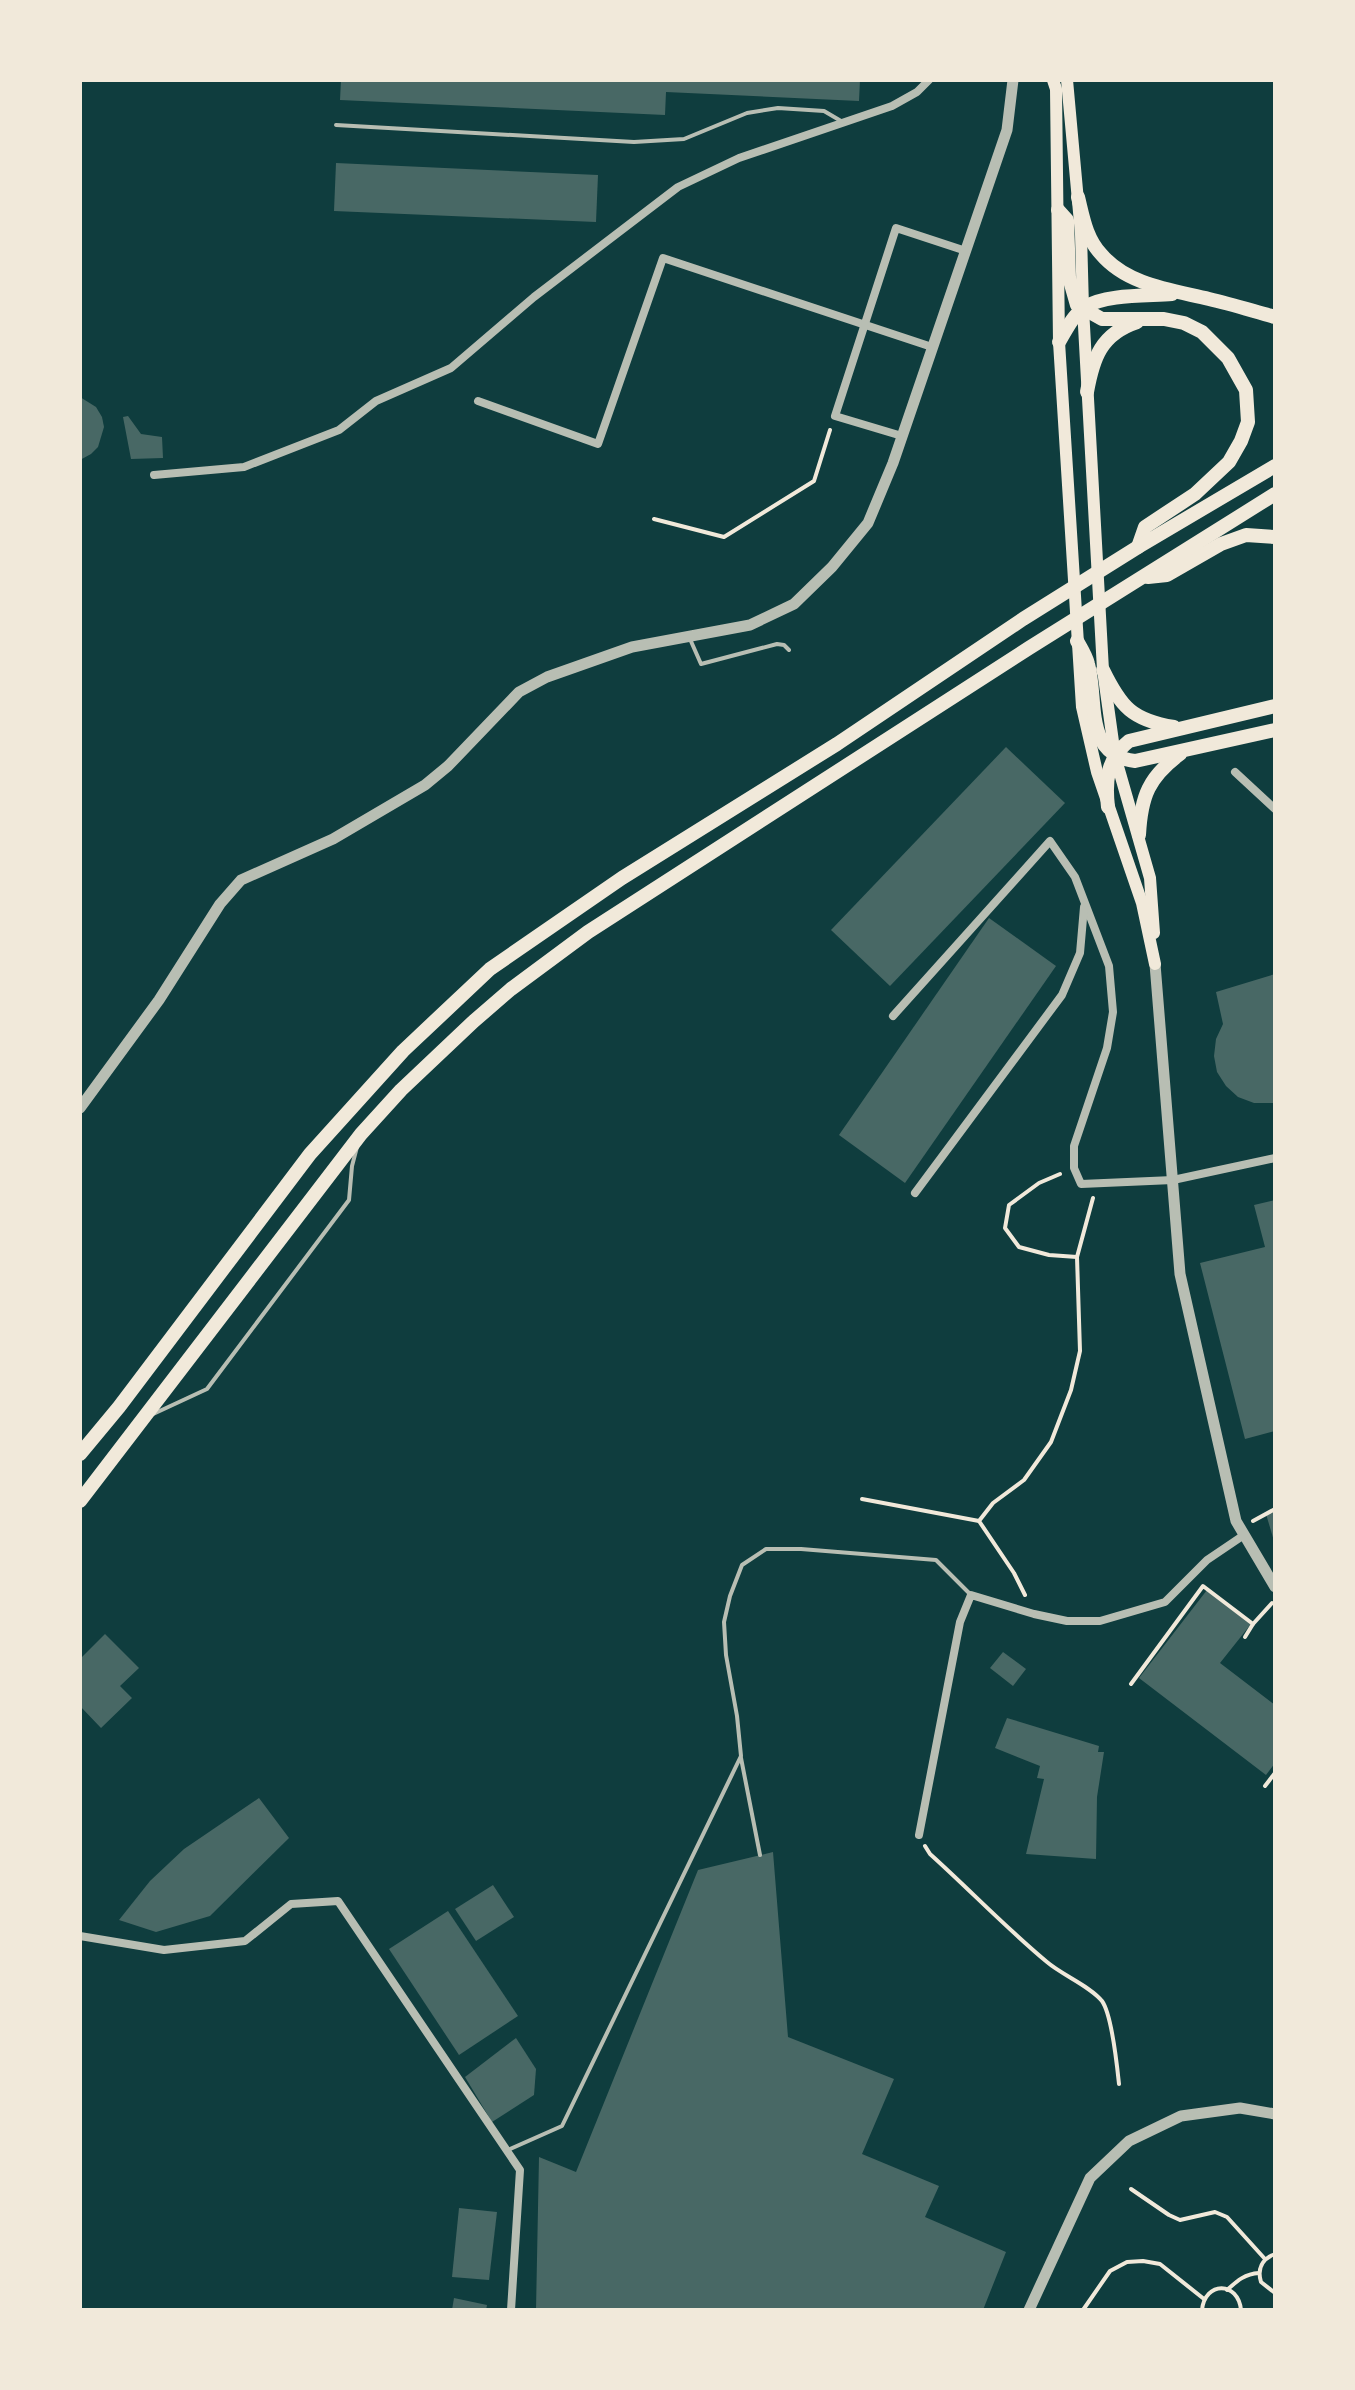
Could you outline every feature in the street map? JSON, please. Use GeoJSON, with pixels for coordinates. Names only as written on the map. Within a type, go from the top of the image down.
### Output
{"type":"FeatureCollection","features":[{"type":"Feature","properties":{"kind":"highway"},"geometry":{"type":"LineString","coordinates":[[1078,197],[1087,234],[1110,264],[1132,277],[1180,293],[1275,317]]}},
{"type":"Feature","properties":{"kind":"highway"},"geometry":{"type":"LineString","coordinates":[[1058,210],[1067,220],[1069,277],[1077,305],[1102,319],[1184,323],[1202,332],[1228,358],[1246,390],[1248,422],[1229,462],[1195,494],[1145,527],[1138,547]]}},
{"type":"Feature","properties":{"kind":"highway"},"geometry":{"type":"LineString","coordinates":[[1059,342],[1083,308],[1104,300],[1180,293]]}},
{"type":"Feature","properties":{"kind":"highway"},"geometry":{"type":"LineString","coordinates":[[1087,392],[1091,369],[1108,338],[1119,330],[1149,319]]}},
{"type":"Feature","properties":{"kind":"highway"},"geometry":{"type":"LineString","coordinates":[[80,1454],[310,1154],[403,1051],[490,969],[622,878],[837,744],[1023,619],[1275,466]]}},
{"type":"Feature","properties":{"kind":"highway"},"geometry":{"type":"LineString","coordinates":[[80,1501],[361,1134],[401,1090],[474,1021],[547,960],[643,895],[1275,494]]}},
{"type":"Feature","properties":{"kind":"highway"},"geometry":{"type":"LineString","coordinates":[[1144,578],[1167,575],[1221,544],[1246,535],[1275,537]]}},
{"type":"Feature","properties":{"kind":"highway"},"geometry":{"type":"LineString","coordinates":[[1077,641],[1088,662],[1101,741],[1106,750],[1115,756],[1135,761],[1275,730]]}},
{"type":"Feature","properties":{"kind":"highway"},"geometry":{"type":"LineString","coordinates":[[1103,670],[1120,703],[1134,715],[1155,724],[1182,728]]}},
{"type":"Feature","properties":{"kind":"highway"},"geometry":{"type":"LineString","coordinates":[[1108,807],[1105,783],[1109,769],[1115,756],[1129,741],[1275,706]]}},
{"type":"Feature","properties":{"kind":"highway"},"geometry":{"type":"LineString","coordinates":[[1139,835],[1140,813],[1150,784],[1165,765],[1185,750]]}},
{"type":"Feature","properties":{"kind":"main road"},"geometry":{"type":"LineString","coordinates":[[1053,80],[1056,89],[1059,342],[1082,707],[1108,807],[1135,880],[1155,964]]}},
{"type":"Feature","properties":{"kind":"main road"},"geometry":{"type":"LineString","coordinates":[[1067,80],[1078,197],[1103,670],[1115,756],[1150,878],[1154,903],[1155,964]]}},
{"type":"Feature","properties":{"kind":"street"},"geometry":{"type":"LineString","coordinates":[[154,475],[244,467],[339,430],[376,401],[451,368],[534,297],[678,187],[739,158],[892,106],[917,92],[929,80]]}},
{"type":"Feature","properties":{"kind":"street"},"geometry":{"type":"LineString","coordinates":[[80,1108],[159,1000],[220,904],[241,880],[333,839],[425,785],[448,766],[519,692],[547,677],[632,647],[750,625],[794,604],[832,567],[868,523],[902,436],[1007,130],[1013,80]]}},
{"type":"Feature","properties":{"kind":"street"},"geometry":{"type":"LineString","coordinates":[[902,436],[835,416],[896,228],[966,251]]}},
{"type":"Feature","properties":{"kind":"street"},"geometry":{"type":"LineString","coordinates":[[478,401],[598,444],[663,258],[932,347]]}},
{"type":"Feature","properties":{"kind":"street"},"geometry":{"type":"LineString","coordinates":[[1235,772],[1275,809]]}},
{"type":"Feature","properties":{"kind":"street"},"geometry":{"type":"LineString","coordinates":[[893,1016],[1050,841],[1075,877],[1109,966],[1113,1012],[1107,1048],[1074,1146],[1074,1168],[1081,1184],[1173,1180],[1275,1158]]}},
{"type":"Feature","properties":{"kind":"street"},"geometry":{"type":"LineString","coordinates":[[915,1193],[1062,995],[1080,953],[1085,903]]}},
{"type":"Feature","properties":{"kind":"street"},"geometry":{"type":"LineString","coordinates":[[1155,964],[1180,1274],[1236,1521],[1275,1587]]}},
{"type":"Feature","properties":{"kind":"street"},"geometry":{"type":"LineString","coordinates":[[919,1835],[960,1622],[971,1595],[1067,1621],[1100,1621],[1165,1602],[1207,1560],[1242,1531]]}},
{"type":"Feature","properties":{"kind":"street"},"geometry":{"type":"LineString","coordinates":[[80,1936],[164,1950],[245,1941],[291,1904],[338,1901],[520,2170],[511,2310]]}},
{"type":"Feature","properties":{"kind":"street"},"geometry":{"type":"LineString","coordinates":[[1029,2310],[1090,2178],[1129,2141],[1181,2116],[1240,2108],[1275,2114]]}},
{"type":"Feature","properties":{"kind":"lane"},"geometry":{"type":"LineString","coordinates":[[336,125],[634,142],[684,139],[747,113],[778,108],[824,111],[842,122]]}},
{"type":"Feature","properties":{"kind":"lane"},"geometry":{"type":"LineString","coordinates":[[689,637],[701,664],[777,644],[789,650]]}},
{"type":"Feature","properties":{"kind":"lane"},"geometry":{"type":"LineString","coordinates":[[145,1418],[207,1389],[349,1200],[352,1166],[361,1134]]}},
{"type":"Feature","properties":{"kind":"lane"},"geometry":{"type":"LineString","coordinates":[[760,1855],[726,1655],[724,1622],[742,1565],[766,1549],[936,1560],[971,1595]]}},
{"type":"Feature","properties":{"kind":"lane"},"geometry":{"type":"LineString","coordinates":[[507,2151],[562,2126],[741,1756]]}},
{"type":"Feature","properties":{"kind":"path"},"geometry":{"type":"LineString","coordinates":[[654,519],[724,537],[814,481],[835,416]]}},
{"type":"Feature","properties":{"kind":"path"},"geometry":{"type":"LineString","coordinates":[[1074,1168],[1039,1183],[1009,1205],[1005,1228],[1019,1247],[1049,1255],[1077,1257]]}},
{"type":"Feature","properties":{"kind":"path"},"geometry":{"type":"LineString","coordinates":[[979,1521],[993,1503],[1024,1480],[1051,1442],[1071,1390],[1080,1351],[1077,1257],[1096,1184]]}},
{"type":"Feature","properties":{"kind":"path"},"geometry":{"type":"LineString","coordinates":[[862,1499],[979,1521],[1014,1573],[1034,1614]]}},
{"type":"Feature","properties":{"kind":"path"},"geometry":{"type":"LineString","coordinates":[[1242,1531],[1275,1509]]}},
{"type":"Feature","properties":{"kind":"path"},"geometry":{"type":"LineString","coordinates":[[1131,1684],[1203,1586],[1253,1624]]}},
{"type":"Feature","properties":{"kind":"path"},"geometry":{"type":"LineString","coordinates":[[1245,1637],[1275,1599]]}},
{"type":"Feature","properties":{"kind":"path"},"geometry":{"type":"LineString","coordinates":[[1265,1786],[1275,1773]]}},
{"type":"Feature","properties":{"kind":"path"},"geometry":{"type":"LineString","coordinates":[[919,1835],[930,1854],[998,1920],[1057,1971],[1093,1993],[1103,2003],[1111,2030],[1119,2084]]}},
{"type":"Feature","properties":{"kind":"path"},"geometry":{"type":"LineString","coordinates":[[1131,2189],[1180,2220],[1215,2212],[1227,2217],[1265,2259]]}},
{"type":"Feature","properties":{"kind":"path"},"geometry":{"type":"LineString","coordinates":[[1275,2254],[1265,2259],[1260,2273],[1265,2287],[1275,2293]]}},
{"type":"Feature","properties":{"kind":"path"},"geometry":{"type":"LineString","coordinates":[[1083,2310],[1110,2271],[1127,2262],[1160,2264],[1204,2299]]}},
{"type":"Feature","properties":{"kind":"path"},"geometry":{"type":"LineString","coordinates":[[1227,2290],[1249,2274],[1260,2273]]}},
{"type":"Feature","properties":{"kind":"path"},"geometry":{"type":"LineString","coordinates":[[1202,2310],[1204,2299],[1213,2290],[1227,2290],[1237,2295],[1241,2310]]}},
{"type":"Feature","properties":{"kind":"building"},"geometry":{"type":"Polygon","coordinates":[[[341,80],[860,80],[859,101],[666,92],[665,115],[340,100],[341,80]]]}},
{"type":"Feature","properties":{"kind":"building"},"geometry":{"type":"Polygon","coordinates":[[[336,163],[598,175],[596,222],[334,211],[336,163]]]}},
{"type":"Feature","properties":{"kind":"building"},"geometry":{"type":"Polygon","coordinates":[[[80,397],[96,407],[104,427],[98,447],[80,460],[80,397]]]}},
{"type":"Feature","properties":{"kind":"building"},"geometry":{"type":"Polygon","coordinates":[[[128,416],[141,434],[162,437],[163,458],[131,459],[123,417],[128,416]]]}},
{"type":"Feature","properties":{"kind":"building"},"geometry":{"type":"Polygon","coordinates":[[[1006,747],[1065,803],[890,986],[831,930],[1006,747]]]}},
{"type":"Feature","properties":{"kind":"building"},"geometry":{"type":"Polygon","coordinates":[[[989,918],[1056,966],[905,1183],[839,1135],[989,918]]]}},
{"type":"Feature","properties":{"kind":"building"},"geometry":{"type":"Polygon","coordinates":[[[1275,974],[1275,1103],[1254,1103],[1238,1097],[1217,1072],[1214,1056],[1216,1039],[1223,1024],[1216,992],[1275,974]]]}},
{"type":"Feature","properties":{"kind":"building"},"geometry":{"type":"Polygon","coordinates":[[[1275,1200],[1275,1431],[1245,1439],[1200,1263],[1265,1247],[1254,1205],[1275,1200]]]}},
{"type":"Feature","properties":{"kind":"building"},"geometry":{"type":"Polygon","coordinates":[[[1275,1509],[1275,1541],[1274,1541],[1266,1514],[1275,1509]]]}},
{"type":"Feature","properties":{"kind":"building"},"geometry":{"type":"Polygon","coordinates":[[[1207,1590],[1251,1624],[1220,1663],[1275,1705],[1275,1763],[1266,1775],[1139,1678],[1207,1590]]]}},
{"type":"Feature","properties":{"kind":"building"},"geometry":{"type":"Polygon","coordinates":[[[105,1634],[139,1668],[120,1686],[132,1698],[101,1728],[80,1706],[80,1659],[105,1634]]]}},
{"type":"Feature","properties":{"kind":"building"},"geometry":{"type":"Polygon","coordinates":[[[1003,1652],[1026,1669],[1013,1686],[990,1668],[1003,1652]]]}},
{"type":"Feature","properties":{"kind":"building"},"geometry":{"type":"Polygon","coordinates":[[[1007,1718],[1099,1746],[1098,1752],[1104,1752],[1097,1797],[1096,1859],[1026,1854],[1044,1779],[1037,1778],[1040,1766],[995,1748],[1007,1718]]]}},
{"type":"Feature","properties":{"kind":"building"},"geometry":{"type":"Polygon","coordinates":[[[259,1798],[289,1838],[210,1916],[156,1932],[119,1920],[150,1881],[184,1849],[259,1798]]]}},
{"type":"Feature","properties":{"kind":"building"},"geometry":{"type":"Polygon","coordinates":[[[773,1852],[788,2037],[894,2079],[862,2154],[939,2186],[925,2217],[1006,2252],[983,2310],[536,2310],[539,2157],[576,2172],[698,1870],[773,1852]]]}},
{"type":"Feature","properties":{"kind":"building"},"geometry":{"type":"Polygon","coordinates":[[[493,1885],[514,1917],[476,1941],[455,1909],[493,1885]]]}},
{"type":"Feature","properties":{"kind":"building"},"geometry":{"type":"Polygon","coordinates":[[[448,1911],[518,2016],[459,2055],[389,1949],[448,1911]]]}},
{"type":"Feature","properties":{"kind":"building"},"geometry":{"type":"Polygon","coordinates":[[[516,2038],[536,2069],[534,2095],[492,2122],[465,2077],[516,2038]]]}},
{"type":"Feature","properties":{"kind":"building"},"geometry":{"type":"Polygon","coordinates":[[[459,2208],[497,2212],[489,2280],[452,2277],[459,2208]]]}},
{"type":"Feature","properties":{"kind":"building"},"geometry":{"type":"Polygon","coordinates":[[[454,2298],[487,2305],[486,2310],[452,2310],[454,2298]]]}}]}
